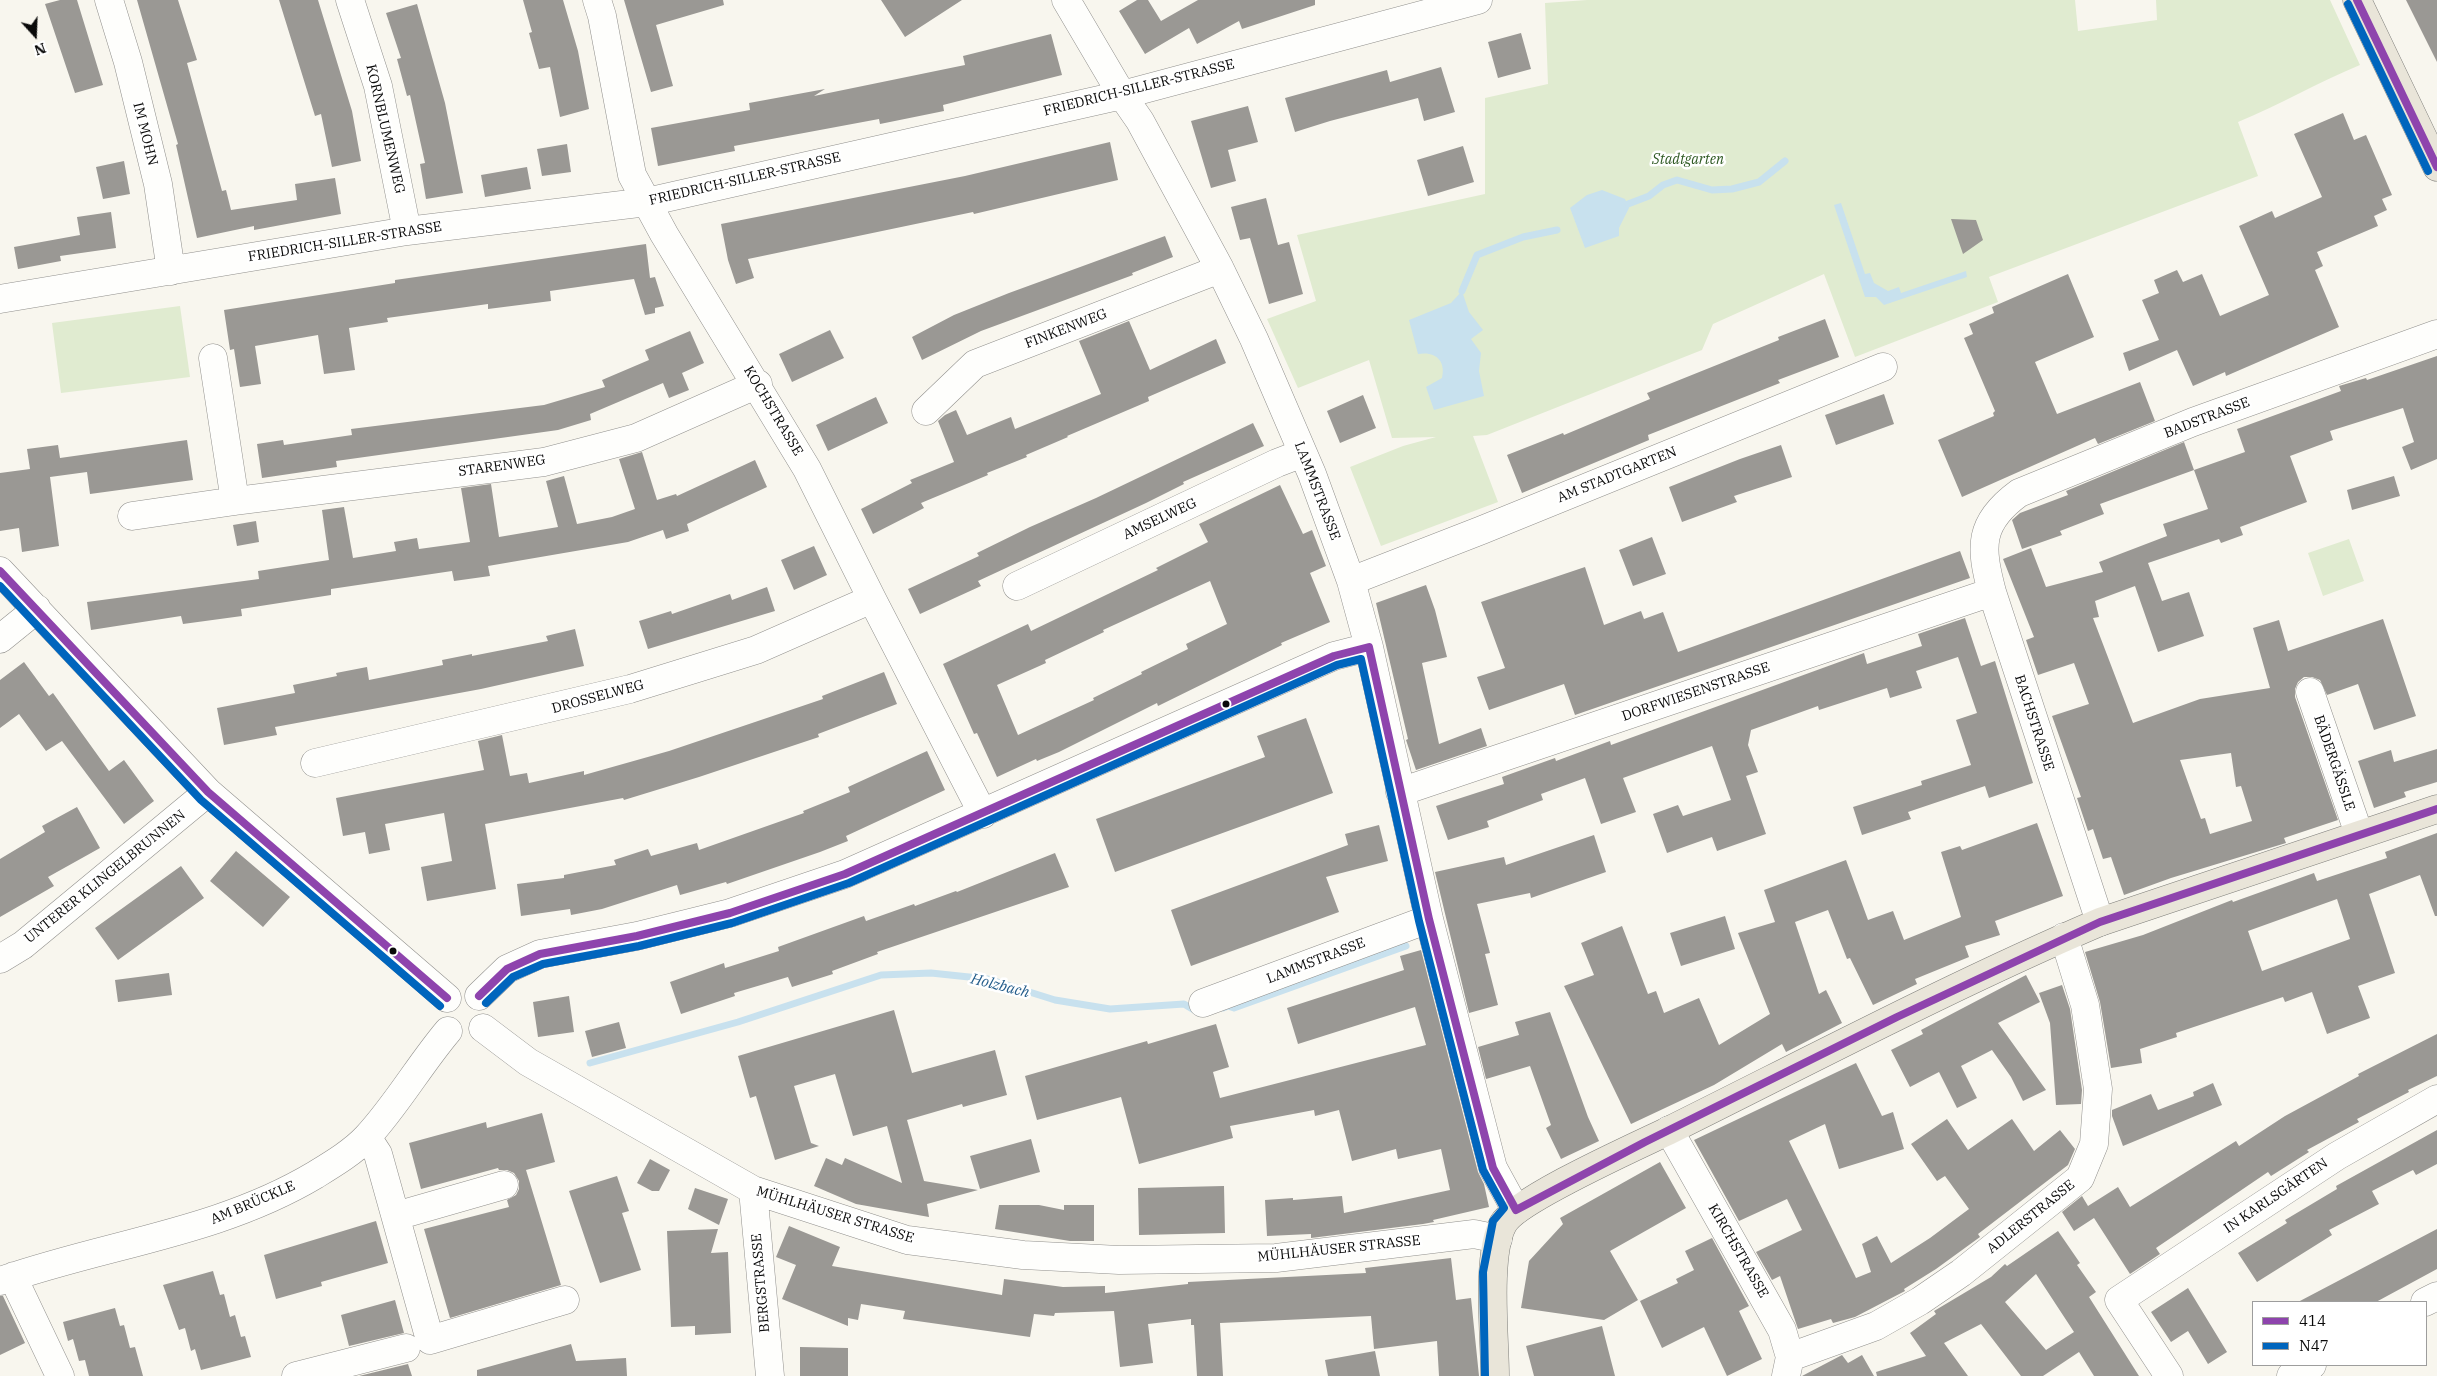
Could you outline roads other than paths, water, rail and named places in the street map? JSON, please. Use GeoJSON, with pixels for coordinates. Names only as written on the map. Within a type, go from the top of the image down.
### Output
{"type":"FeatureCollection","features":[{"type":"Feature","properties":{"kind":"main road"},"geometry":{"type":"LineString","coordinates":[[2357,0],[2437,167]]}},
{"type":"Feature","properties":{"kind":"main road"},"geometry":{"type":"LineString","coordinates":[[1496,1376],[1493,1272],[1498,1239],[1503,1224],[1516,1210],[1669,1130],[1946,992],[2064,937],[2100,922],[2437,809]]}},
{"type":"Feature","properties":{"kind":"street","name":"IM MOHN"},"geometry":{"type":"LineString","coordinates":[[109,0],[128,62],[158,184],[171,271]]}},
{"type":"Feature","properties":{"kind":"street","name":"KORNBLUMENWEG"},"geometry":{"type":"LineString","coordinates":[[350,0],[378,86],[407,231]]}},
{"type":"Feature","properties":{"kind":"street","name":"KOCHSTRASSE"},"geometry":{"type":"LineString","coordinates":[[597,0],[602,16],[632,175],[807,468],[983,814]]}},
{"type":"Feature","properties":{"kind":"street","name":"LAMMSTRASSE"},"geometry":{"type":"LineString","coordinates":[[1066,0],[1122,95],[1140,121],[1220,269],[1254,338],[1303,453],[1351,581],[1369,647],[1429,920],[1494,1168],[1516,1210]]}},
{"type":"Feature","properties":{"kind":"street","name":"FRIEDRICH-SILLER-STRASSE"},"geometry":{"type":"LineString","coordinates":[[0,299],[407,231],[647,202],[1122,95],[1478,0]]}},
{"type":"Feature","properties":{"kind":"street","name":"FINKENWEG"},"geometry":{"type":"LineString","coordinates":[[926,411],[975,364],[1220,269]]}},
{"type":"Feature","properties":{"kind":"street","name":"BADSTRASSE"},"geometry":{"type":"LineString","coordinates":[[1990,522],[2002,505],[2019,493],[2193,422],[2437,334]]}},
{"type":"Feature","properties":{"kind":"street"},"geometry":{"type":"LineString","coordinates":[[213,358],[234,501]]}},
{"type":"Feature","properties":{"kind":"street","name":"AM STADTGARTEN"},"geometry":{"type":"LineString","coordinates":[[1351,581],[1482,530],[1883,367]]}},
{"type":"Feature","properties":{"kind":"street","name":"STARENWEG"},"geometry":{"type":"LineString","coordinates":[[132,516],[234,501],[544,462],[636,438],[758,384]]}},
{"type":"Feature","properties":{"kind":"street","name":"AMSELWEG"},"geometry":{"type":"LineString","coordinates":[[1017,586],[1277,463],[1303,453]]}},
{"type":"Feature","properties":{"kind":"street","name":"BACHSTRASSE"},"geometry":{"type":"LineString","coordinates":[[1990,522],[1983,540],[1983,560],[2100,922]]}},
{"type":"Feature","properties":{"kind":"street"},"geometry":{"type":"LineString","coordinates":[[0,571],[208,792],[446,998]]}},
{"type":"Feature","properties":{"kind":"street","name":"DORFWIESENSTRASSE"},"geometry":{"type":"LineString","coordinates":[[1400,792],[1992,592]]}},
{"type":"Feature","properties":{"kind":"street","name":"DROSSELWEG"},"geometry":{"type":"LineString","coordinates":[[315,762],[630,689],[756,650],[872,599]]}},
{"type":"Feature","properties":{"kind":"street"},"geometry":{"type":"LineString","coordinates":[[0,639],[36,609]]}},
{"type":"Feature","properties":{"kind":"street"},"geometry":{"type":"LineString","coordinates":[[479,996],[508,969],[540,954],[637,936],[730,913],[845,874],[1334,656],[1369,647]]}},
{"type":"Feature","properties":{"kind":"street","name":"BÄDERGÄSSLE"},"geometry":{"type":"LineString","coordinates":[[2310,692],[2359,834]]}},
{"type":"Feature","properties":{"kind":"street","name":"UNTERER KLINGELBRUNNEN"},"geometry":{"type":"LineString","coordinates":[[0,959],[23,945],[208,792]]}},
{"type":"Feature","properties":{"kind":"street","name":"LAMMSTRASSE"},"geometry":{"type":"LineString","coordinates":[[1203,1003],[1429,920]]}},
{"type":"Feature","properties":{"kind":"street","name":"ADLERSTRASSE"},"geometry":{"type":"LineString","coordinates":[[1788,1367],[1876,1326],[1920,1302],[1961,1273],[2080,1178],[2094,1144],[2098,1089],[2085,1005],[2064,937]]}},
{"type":"Feature","properties":{"kind":"street"},"geometry":{"type":"LineString","coordinates":[[462,990],[479,996],[487,1012],[482,1028],[470,1037],[462,1038],[448,1032],[442,1024],[440,1015],[446,998],[462,990]]}},
{"type":"Feature","properties":{"kind":"street","name":"MÜHLHÄUSER STRASSE"},"geometry":{"type":"LineString","coordinates":[[482,1028],[528,1062],[752,1190],[907,1240],[1023,1255],[1119,1260],[1276,1258],[1474,1234],[1498,1239]]}},
{"type":"Feature","properties":{"kind":"street","name":"AM BRÜCKLE"},"geometry":{"type":"LineString","coordinates":[[7,1278],[188,1229],[234,1214],[290,1190],[330,1166],[366,1137],[448,1032]]}},
{"type":"Feature","properties":{"kind":"street","name":"IN KARLSGÄRTEN"},"geometry":{"type":"LineString","coordinates":[[2169,1376],[2119,1300],[2337,1156],[2437,1099]]}},
{"type":"Feature","properties":{"kind":"street","name":"KIRCHSTRASSE"},"geometry":{"type":"LineString","coordinates":[[1669,1130],[1782,1330],[1788,1367]]}},
{"type":"Feature","properties":{"kind":"street"},"geometry":{"type":"LineString","coordinates":[[366,1137],[378,1154],[430,1340],[565,1300]]}},
{"type":"Feature","properties":{"kind":"street"},"geometry":{"type":"LineString","coordinates":[[396,1216],[504,1185]]}},
{"type":"Feature","properties":{"kind":"street","name":"BERGSTRASSE"},"geometry":{"type":"LineString","coordinates":[[752,1190],[770,1376]]}},
{"type":"Feature","properties":{"kind":"street"},"geometry":{"type":"LineString","coordinates":[[7,1278],[60,1376]]}},
{"type":"Feature","properties":{"kind":"street"},"geometry":{"type":"LineString","coordinates":[[296,1376],[406,1348]]}},
{"type":"Feature","properties":{"kind":"street"},"geometry":{"type":"LineString","coordinates":[[2291,1376],[2310,1366]]}},
{"type":"Feature","properties":{"kind":"water"},"geometry":{"type":"Polygon","coordinates":[[[1602,190],[1625,199],[1629,208],[1619,228],[1619,236],[1585,248],[1570,208],[1587,195],[1602,190]]]}},
{"type":"Feature","properties":{"kind":"water"},"geometry":{"type":"Polygon","coordinates":[[[1841,203],[1865,274],[1870,273],[1874,283],[1888,291],[1899,287],[1901,293],[1966,271],[1967,277],[1884,305],[1876,297],[1865,297],[1834,205],[1841,203]]]}},
{"type":"Feature","properties":{"kind":"water"},"geometry":{"type":"Polygon","coordinates":[[[1462,291],[1469,312],[1483,330],[1471,339],[1481,353],[1479,371],[1484,396],[1434,410],[1426,387],[1442,378],[1441,362],[1430,354],[1418,354],[1409,320],[1451,303],[1462,291]]]}},
{"type":"Feature","properties":{"kind":"waterway"},"geometry":{"type":"LineString","coordinates":[[1628,204],[1649,196],[1663,185],[1677,180],[1712,190],[1732,189],[1759,182],[1785,161]]}},
{"type":"Feature","properties":{"kind":"waterway"},"geometry":{"type":"LineString","coordinates":[[1462,291],[1477,255],[1523,237],[1557,230]]}},
{"type":"Feature","properties":{"kind":"waterway","name":"Holzbach"},"geometry":{"type":"LineString","coordinates":[[1223,1008],[1228,1006],[1234,1008],[1406,946]]}},
{"type":"Feature","properties":{"kind":"waterway","name":"Holzbach"},"geometry":{"type":"LineString","coordinates":[[590,1063],[738,1022],[881,975],[931,973],[988,979],[1055,1000],[1110,1009],[1184,1004],[1199,1013]]}},
{"type":"Feature","properties":{"kind":"park label","name":"Stadtgarten"},"geometry":{"type":"Point","coordinates":[1688,160]}}]}
